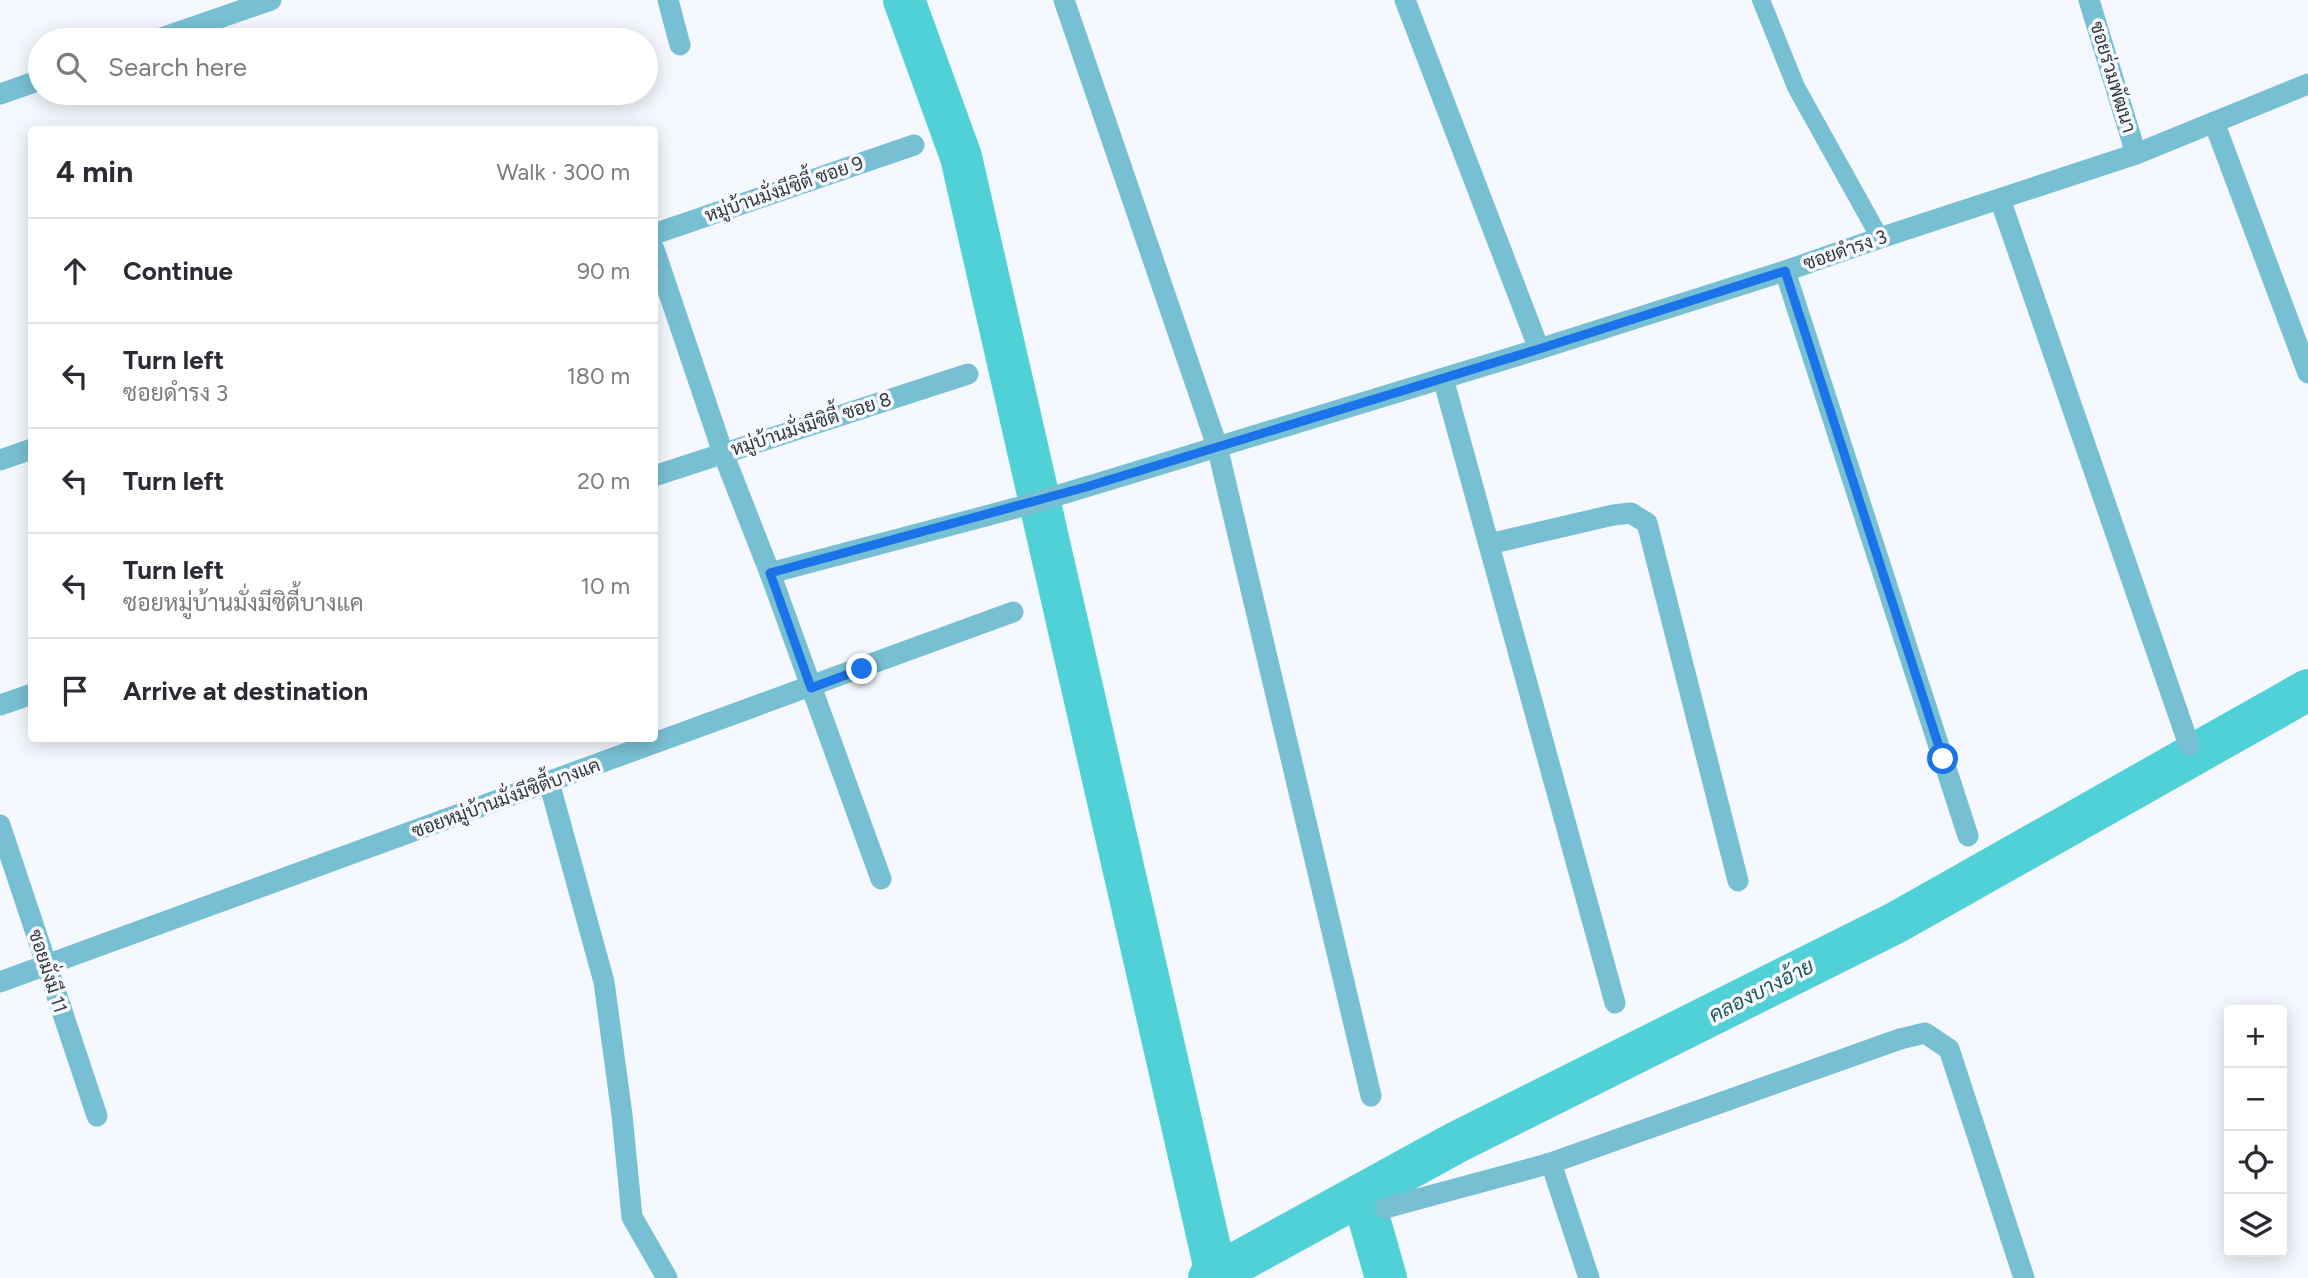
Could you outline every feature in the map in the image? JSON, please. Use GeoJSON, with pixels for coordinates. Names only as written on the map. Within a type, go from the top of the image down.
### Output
{"type":"FeatureCollection","features":[{"type":"Feature","properties":{"kind":"street"},"geometry":{"type":"LineString","coordinates":[[190,28],[271,0]]}},
{"type":"Feature","properties":{"kind":"street"},"geometry":{"type":"LineString","coordinates":[[668,0],[680,45]]}},
{"type":"Feature","properties":{"kind":"street"},"geometry":{"type":"LineString","coordinates":[[1064,0],[1217,446],[1371,1096]]}},
{"type":"Feature","properties":{"kind":"street"},"geometry":{"type":"LineString","coordinates":[[1405,0],[1539,349]]}},
{"type":"Feature","properties":{"kind":"street","name":"ซอยร่วมพัฒนา"},"geometry":{"type":"LineString","coordinates":[[2089,0],[2136,154]]}},
{"type":"Feature","properties":{"kind":"street"},"geometry":{"type":"LineString","coordinates":[[0,94],[28,84]]}},
{"type":"Feature","properties":{"kind":"street","name":"ซอยดำรง 3"},"geometry":{"type":"LineString","coordinates":[[770,573],[1016,508],[1785,271],[2136,154],[2308,84]]}},
{"type":"Feature","properties":{"kind":"street"},"geometry":{"type":"LineString","coordinates":[[2214,122],[2308,373]]}},
{"type":"Feature","properties":{"kind":"street","name":"หมู่บ้านมั่งมีซิตี้ ซอย 9"},"geometry":{"type":"LineString","coordinates":[[658,233],[914,145]]}},
{"type":"Feature","properties":{"kind":"street"},"geometry":{"type":"LineString","coordinates":[[2000,199],[2189,745]]}},
{"type":"Feature","properties":{"kind":"street"},"geometry":{"type":"LineString","coordinates":[[658,261],[723,453],[770,573],[881,879]]}},
{"type":"Feature","properties":{"kind":"street"},"geometry":{"type":"LineString","coordinates":[[1785,271],[1968,836]]}},
{"type":"Feature","properties":{"kind":"street","name":"หมู่บ้านมั่งมีซิตี้ ซอย 8"},"geometry":{"type":"LineString","coordinates":[[658,476],[968,374]]}},
{"type":"Feature","properties":{"kind":"street"},"geometry":{"type":"LineString","coordinates":[[1443,378],[1615,1003]]}},
{"type":"Feature","properties":{"kind":"street"},"geometry":{"type":"LineString","coordinates":[[0,460],[28,450]]}},
{"type":"Feature","properties":{"kind":"street"},"geometry":{"type":"LineString","coordinates":[[1489,544],[1613,515],[1631,513],[1647,523],[1738,881]]}},
{"type":"Feature","properties":{"kind":"street","name":"ซอยหมู่บ้านมั่งมีซิตี้บางแค"},"geometry":{"type":"LineString","coordinates":[[0,982],[1013,612]]}},
{"type":"Feature","properties":{"kind":"street"},"geometry":{"type":"LineString","coordinates":[[0,705],[28,695]]}},
{"type":"Feature","properties":{"kind":"street"},"geometry":{"type":"LineString","coordinates":[[549,782],[604,982],[632,1217],[667,1278]]}},
{"type":"Feature","properties":{"kind":"street","name":"ซอยมั่งมี 11"},"geometry":{"type":"LineString","coordinates":[[0,825],[97,1116]]}},
{"type":"Feature","properties":{"kind":"street"},"geometry":{"type":"LineString","coordinates":[[1385,1208],[1551,1163],[1900,1039],[1925,1033],[1949,1049],[2024,1278]]}},
{"type":"Feature","properties":{"kind":"street"},"geometry":{"type":"LineString","coordinates":[[1551,1163],[1589,1278]]}},
{"type":"Feature","properties":{"kind":"lane"},"geometry":{"type":"LineString","coordinates":[[1761,0],[1796,87],[1880,238]]}},
{"type":"Feature","properties":{"kind":"waterway"},"geometry":{"type":"LineString","coordinates":[[904,0],[961,157],[1216,1274]]}},
{"type":"Feature","properties":{"kind":"waterway","name":"คลองบางอ้าย"},"geometry":{"type":"LineString","coordinates":[[1209,1278],[1457,1142],[1897,922],[2308,690]]}},
{"type":"Feature","properties":{"kind":"waterway"},"geometry":{"type":"LineString","coordinates":[[1362,1194],[1386,1278]]}},
{"type":"Feature","properties":{"kind":"route"},"geometry":{"type":"LineString","coordinates":[[862,669],[811,688],[770,573],[1016,508],[1785,271],[1943,759]]}}]}
